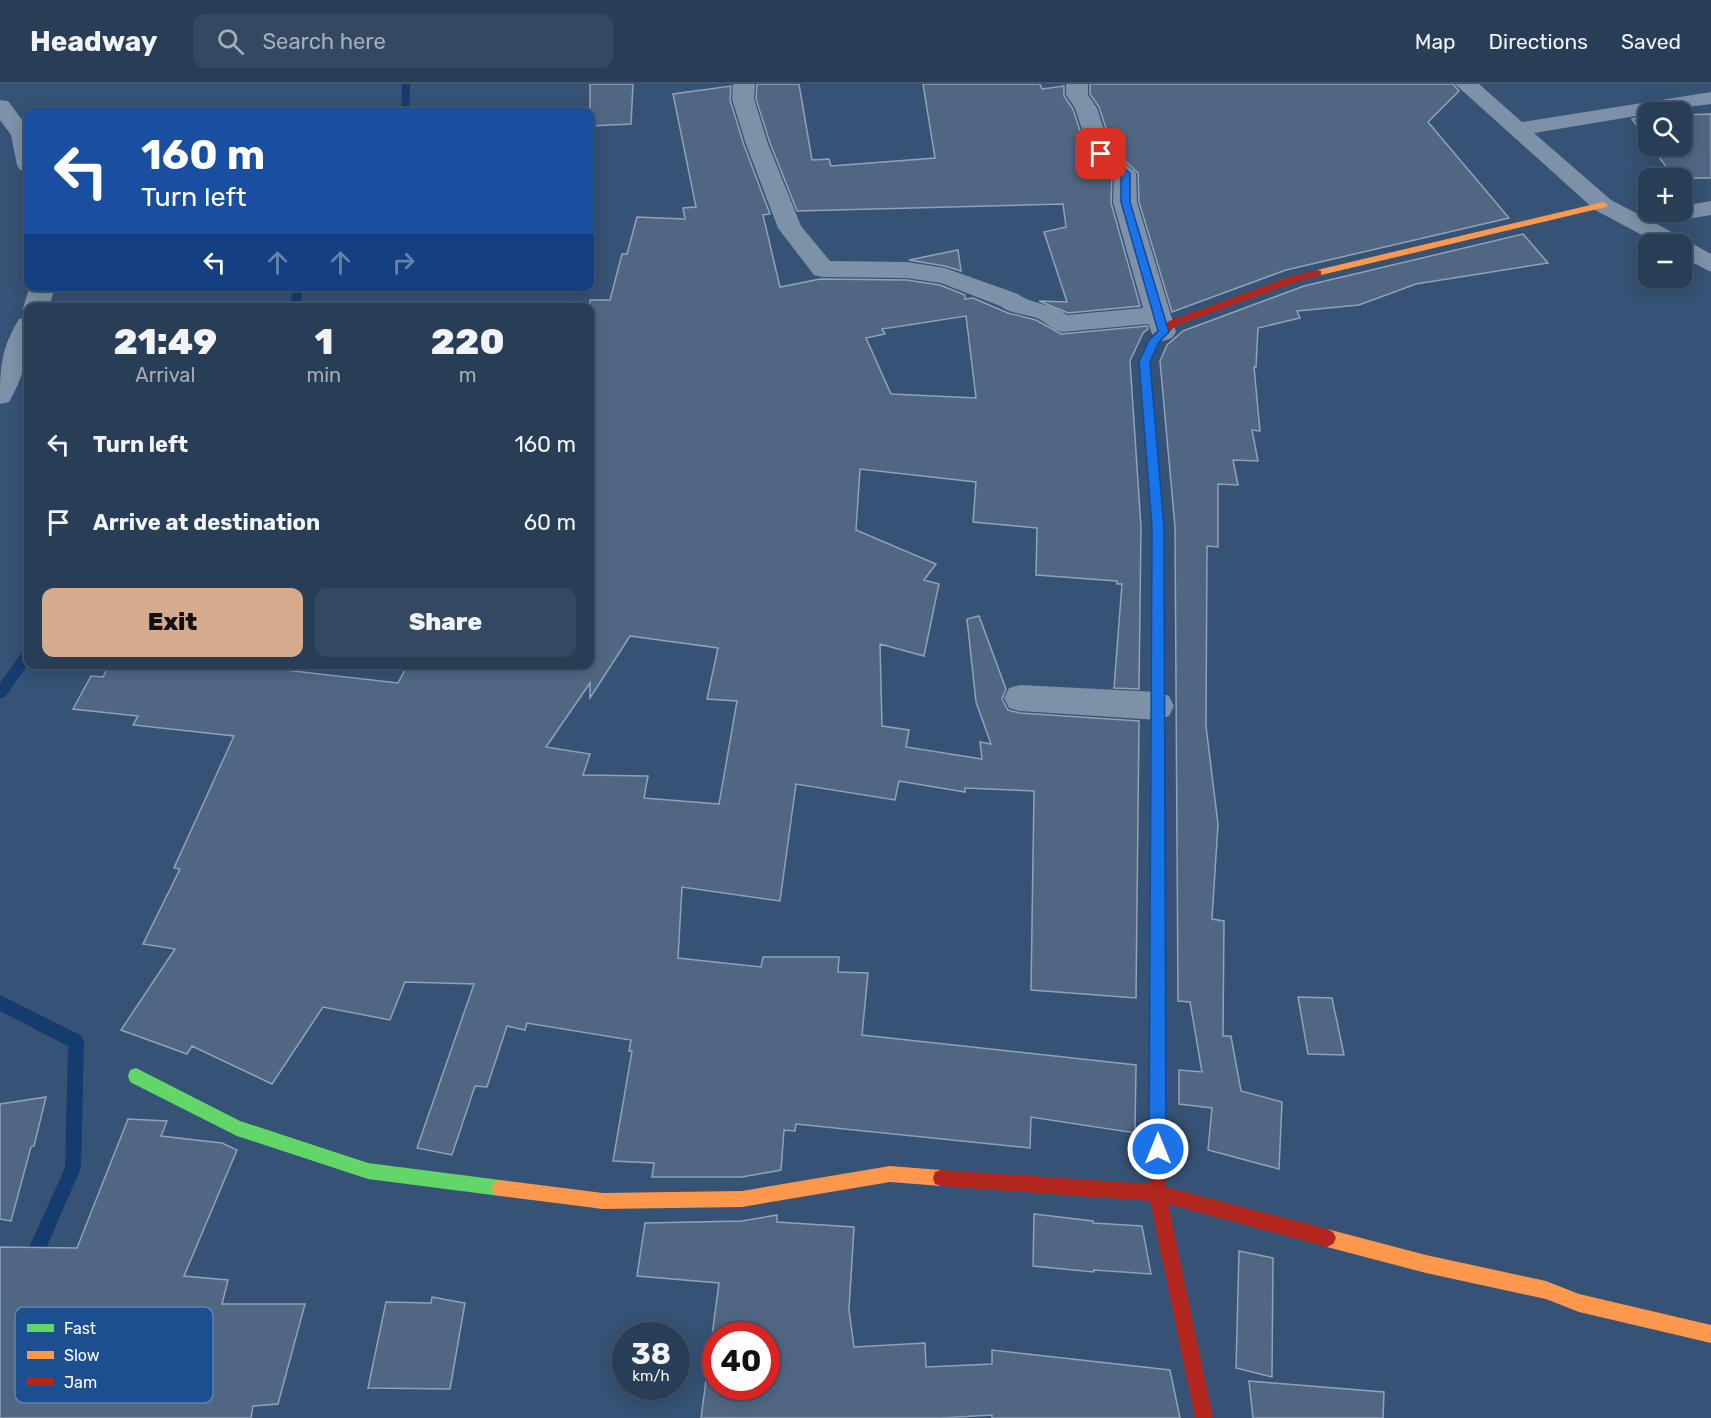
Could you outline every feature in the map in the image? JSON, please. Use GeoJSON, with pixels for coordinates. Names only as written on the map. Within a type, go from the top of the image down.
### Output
{"type":"FeatureCollection","features":[{"type":"Feature","properties":{"kind":"street"},"geometry":{"type":"LineString","coordinates":[[744,84],[743,99],[757,144],[790,228],[823,269],[907,270],[945,276],[1009,300],[1014,304],[1048,313],[1062,324],[1173,323],[1296,278],[1603,205]]}},
{"type":"Feature","properties":{"kind":"street"},"geometry":{"type":"LineString","coordinates":[[1077,84],[1077,95],[1086,108],[1101,154],[1125,173],[1125,202],[1160,324],[1145,362],[1158,527],[1157,1193],[1204,1418]]}},
{"type":"Feature","properties":{"kind":"street"},"geometry":{"type":"LineString","coordinates":[[1466,84],[1603,205],[1658,234]]}},
{"type":"Feature","properties":{"kind":"street"},"geometry":{"type":"LineString","coordinates":[[1517,129],[1711,98]]}},
{"type":"Feature","properties":{"kind":"street"},"geometry":{"type":"LineString","coordinates":[[0,106],[22,134],[24,144]]}},
{"type":"Feature","properties":{"kind":"street"},"geometry":{"type":"LineString","coordinates":[[1632,220],[1711,208]]}},
{"type":"Feature","properties":{"kind":"street"},"geometry":{"type":"LineString","coordinates":[[1692,253],[1711,264]]}},
{"type":"Feature","properties":{"kind":"street"},"geometry":{"type":"LineString","coordinates":[[0,395],[24,335]]}},
{"type":"Feature","properties":{"kind":"street"},"geometry":{"type":"LineString","coordinates":[[1020,698],[1158,706]]}},
{"type":"Feature","properties":{"kind":"street"},"geometry":{"type":"LineString","coordinates":[[136,1076],[237,1128],[368,1171],[603,1202],[742,1199],[890,1174],[1157,1193],[1426,1264],[1546,1290],[1579,1303],[1711,1334]]}},
{"type":"Feature","properties":{"kind":"building"},"geometry":{"type":"Polygon","coordinates":[[[590,84],[633,84],[631,124],[594,126],[594,108],[590,108],[590,84]]]}},
{"type":"Feature","properties":{"kind":"building"},"geometry":{"type":"Polygon","coordinates":[[[757,84],[799,84],[812,160],[829,159],[831,166],[935,158],[923,84],[1040,84],[1042,89],[1064,86],[1064,96],[1073,109],[1088,155],[1112,176],[1111,203],[1140,306],[1068,313],[1039,301],[1067,302],[1044,232],[1066,227],[1063,204],[797,211],[770,143],[756,99],[757,84]]]}},
{"type":"Feature","properties":{"kind":"building"},"geometry":{"type":"Polygon","coordinates":[[[1090,84],[1453,84],[1459,91],[1428,122],[1509,218],[1286,270],[1172,312],[1139,202],[1138,173],[1113,150],[1099,107],[1090,94],[1090,84]]]}},
{"type":"Feature","properties":{"kind":"building"},"geometry":{"type":"Polygon","coordinates":[[[731,86],[730,100],[770,214],[763,215],[780,287],[820,279],[907,280],[940,285],[965,295],[965,299],[973,298],[1008,313],[1036,320],[1061,334],[1147,326],[1148,329],[1143,333],[1130,361],[1141,527],[1139,689],[1114,688],[1122,584],[1117,584],[1117,581],[1036,575],[1037,528],[973,522],[976,482],[860,469],[856,530],[936,564],[924,580],[939,584],[924,656],[880,644],[882,726],[909,730],[906,747],[982,759],[980,742],[991,744],[976,702],[967,619],[979,616],[1006,689],[1002,699],[1008,710],[1020,713],[1139,721],[1136,998],[1031,990],[1034,791],[965,788],[965,792],[899,781],[895,800],[796,784],[780,901],[682,887],[678,958],[761,967],[763,957],[839,957],[838,972],[868,973],[862,1035],[1136,1065],[1135,1133],[1031,1117],[1030,1148],[796,1124],[795,1131],[784,1130],[781,1170],[742,1177],[652,1177],[654,1163],[613,1161],[632,1051],[629,1051],[631,1040],[527,1023],[525,1030],[507,1026],[487,1087],[475,1086],[452,1155],[417,1148],[474,984],[405,982],[390,1020],[323,1007],[272,1084],[192,1046],[187,1054],[121,1030],[175,949],[143,944],[180,869],[174,868],[234,736],[133,725],[138,716],[73,709],[91,676],[103,677],[107,669],[276,669],[398,683],[405,669],[594,669],[594,303],[590,303],[590,300],[610,300],[622,254],[627,254],[637,217],[685,219],[683,208],[696,207],[673,94],[731,86]],[[966,316],[882,329],[885,334],[866,338],[891,394],[976,398],[966,316]],[[630,636],[590,698],[590,683],[546,747],[590,754],[583,775],[648,776],[644,798],[719,804],[737,701],[707,699],[718,648],[630,636]]]}},
{"type":"Feature","properties":{"kind":"building"},"geometry":{"type":"Polygon","coordinates":[[[1711,114],[1711,178],[1692,178],[1692,168],[1667,168],[1658,156],[1692,156],[1692,115],[1711,114]]]}},
{"type":"Feature","properties":{"kind":"building"},"geometry":{"type":"Polygon","coordinates":[[[1638,118],[1638,128],[1632,119],[1638,118]]]}},
{"type":"Feature","properties":{"kind":"building"},"geometry":{"type":"Polygon","coordinates":[[[1523,234],[1548,263],[1416,284],[1359,305],[1297,311],[1300,318],[1258,328],[1256,367],[1254,367],[1260,431],[1252,430],[1258,461],[1233,460],[1238,485],[1218,484],[1218,547],[1207,546],[1206,726],[1218,824],[1212,919],[1224,921],[1223,1036],[1231,1036],[1241,1091],[1282,1102],[1279,1169],[1208,1150],[1212,1108],[1179,1104],[1179,1070],[1202,1072],[1190,1002],[1178,1001],[1175,527],[1160,361],[1167,345],[1183,331],[1304,286],[1523,234]]]}},
{"type":"Feature","properties":{"kind":"building"},"geometry":{"type":"Polygon","coordinates":[[[958,250],[961,271],[909,260],[958,250]]]}},
{"type":"Feature","properties":{"kind":"building"},"geometry":{"type":"Polygon","coordinates":[[[1298,997],[1332,998],[1344,1055],[1308,1054],[1298,997]]]}},
{"type":"Feature","properties":{"kind":"building"},"geometry":{"type":"Polygon","coordinates":[[[46,1097],[11,1221],[0,1219],[0,1104],[46,1097]]]}},
{"type":"Feature","properties":{"kind":"building"},"geometry":{"type":"Polygon","coordinates":[[[128,1119],[167,1121],[161,1136],[222,1143],[237,1150],[184,1276],[228,1280],[222,1304],[305,1304],[278,1404],[253,1406],[251,1418],[0,1418],[0,1247],[77,1248],[128,1119]]]}},
{"type":"Feature","properties":{"kind":"building"},"geometry":{"type":"Polygon","coordinates":[[[1034,1214],[1093,1221],[1093,1223],[1142,1226],[1151,1274],[1094,1270],[1094,1272],[1033,1266],[1034,1214]]]}},
{"type":"Feature","properties":{"kind":"building"},"geometry":{"type":"Polygon","coordinates":[[[777,1215],[777,1222],[854,1227],[849,1310],[854,1347],[925,1343],[926,1367],[992,1364],[992,1350],[1170,1370],[1180,1418],[992,1418],[992,1415],[941,1418],[701,1418],[703,1400],[780,1400],[780,1322],[714,1322],[719,1283],[637,1276],[645,1223],[742,1221],[777,1215]]]}},
{"type":"Feature","properties":{"kind":"building"},"geometry":{"type":"Polygon","coordinates":[[[1239,1251],[1273,1258],[1272,1377],[1236,1368],[1239,1251]]]}},
{"type":"Feature","properties":{"kind":"building"},"geometry":{"type":"Polygon","coordinates":[[[432,1297],[465,1303],[450,1389],[368,1388],[386,1302],[431,1303],[432,1297]]]}},
{"type":"Feature","properties":{"kind":"building"},"geometry":{"type":"Polygon","coordinates":[[[1249,1381],[1384,1392],[1383,1418],[1253,1418],[1249,1381]]]}},
{"type":"Feature","properties":{"kind":"waterway"},"geometry":{"type":"LineString","coordinates":[[405,108],[406,84]]}},
{"type":"Feature","properties":{"kind":"waterway"},"geometry":{"type":"LineString","coordinates":[[296,303],[297,291]]}},
{"type":"Feature","properties":{"kind":"waterway"},"geometry":{"type":"LineString","coordinates":[[0,693],[24,660]]}},
{"type":"Feature","properties":{"kind":"waterway"},"geometry":{"type":"LineString","coordinates":[[0,1003],[76,1042],[73,1168],[31,1263]]}},
{"type":"Feature","properties":{"kind":"traffic: fast"},"geometry":{"type":"LineString","coordinates":[[1157,1150],[1158,709]]}},
{"type":"Feature","properties":{"kind":"traffic: fast"},"geometry":{"type":"LineString","coordinates":[[136,1076],[237,1128],[368,1171],[500,1188]]}},
{"type":"Feature","properties":{"kind":"traffic: slow"},"geometry":{"type":"LineString","coordinates":[[1317,273],[1603,205]]}},
{"type":"Feature","properties":{"kind":"traffic: slow"},"geometry":{"type":"LineString","coordinates":[[1150,429],[1158,527],[1158,709]]}},
{"type":"Feature","properties":{"kind":"traffic: slow"},"geometry":{"type":"LineString","coordinates":[[500,1188],[603,1201],[742,1199],[890,1174],[941,1178]]}},
{"type":"Feature","properties":{"kind":"traffic: slow"},"geometry":{"type":"LineString","coordinates":[[1327,1238],[1426,1264],[1546,1290],[1579,1303],[1711,1334]]}},
{"type":"Feature","properties":{"kind":"traffic: jam"},"geometry":{"type":"LineString","coordinates":[[1150,429],[1145,361],[1154,340],[1173,323],[1296,278],[1317,273]]}},
{"type":"Feature","properties":{"kind":"traffic: jam"},"geometry":{"type":"LineString","coordinates":[[1157,1150],[1157,1193],[1204,1418]]}},
{"type":"Feature","properties":{"kind":"traffic: jam"},"geometry":{"type":"LineString","coordinates":[[941,1178],[1157,1193],[1327,1238]]}},
{"type":"Feature","properties":{"kind":"route"},"geometry":{"type":"LineString","coordinates":[[1101,154],[1125,173],[1125,202],[1163,332],[1154,340],[1145,362],[1158,527],[1158,1149]]}}]}
